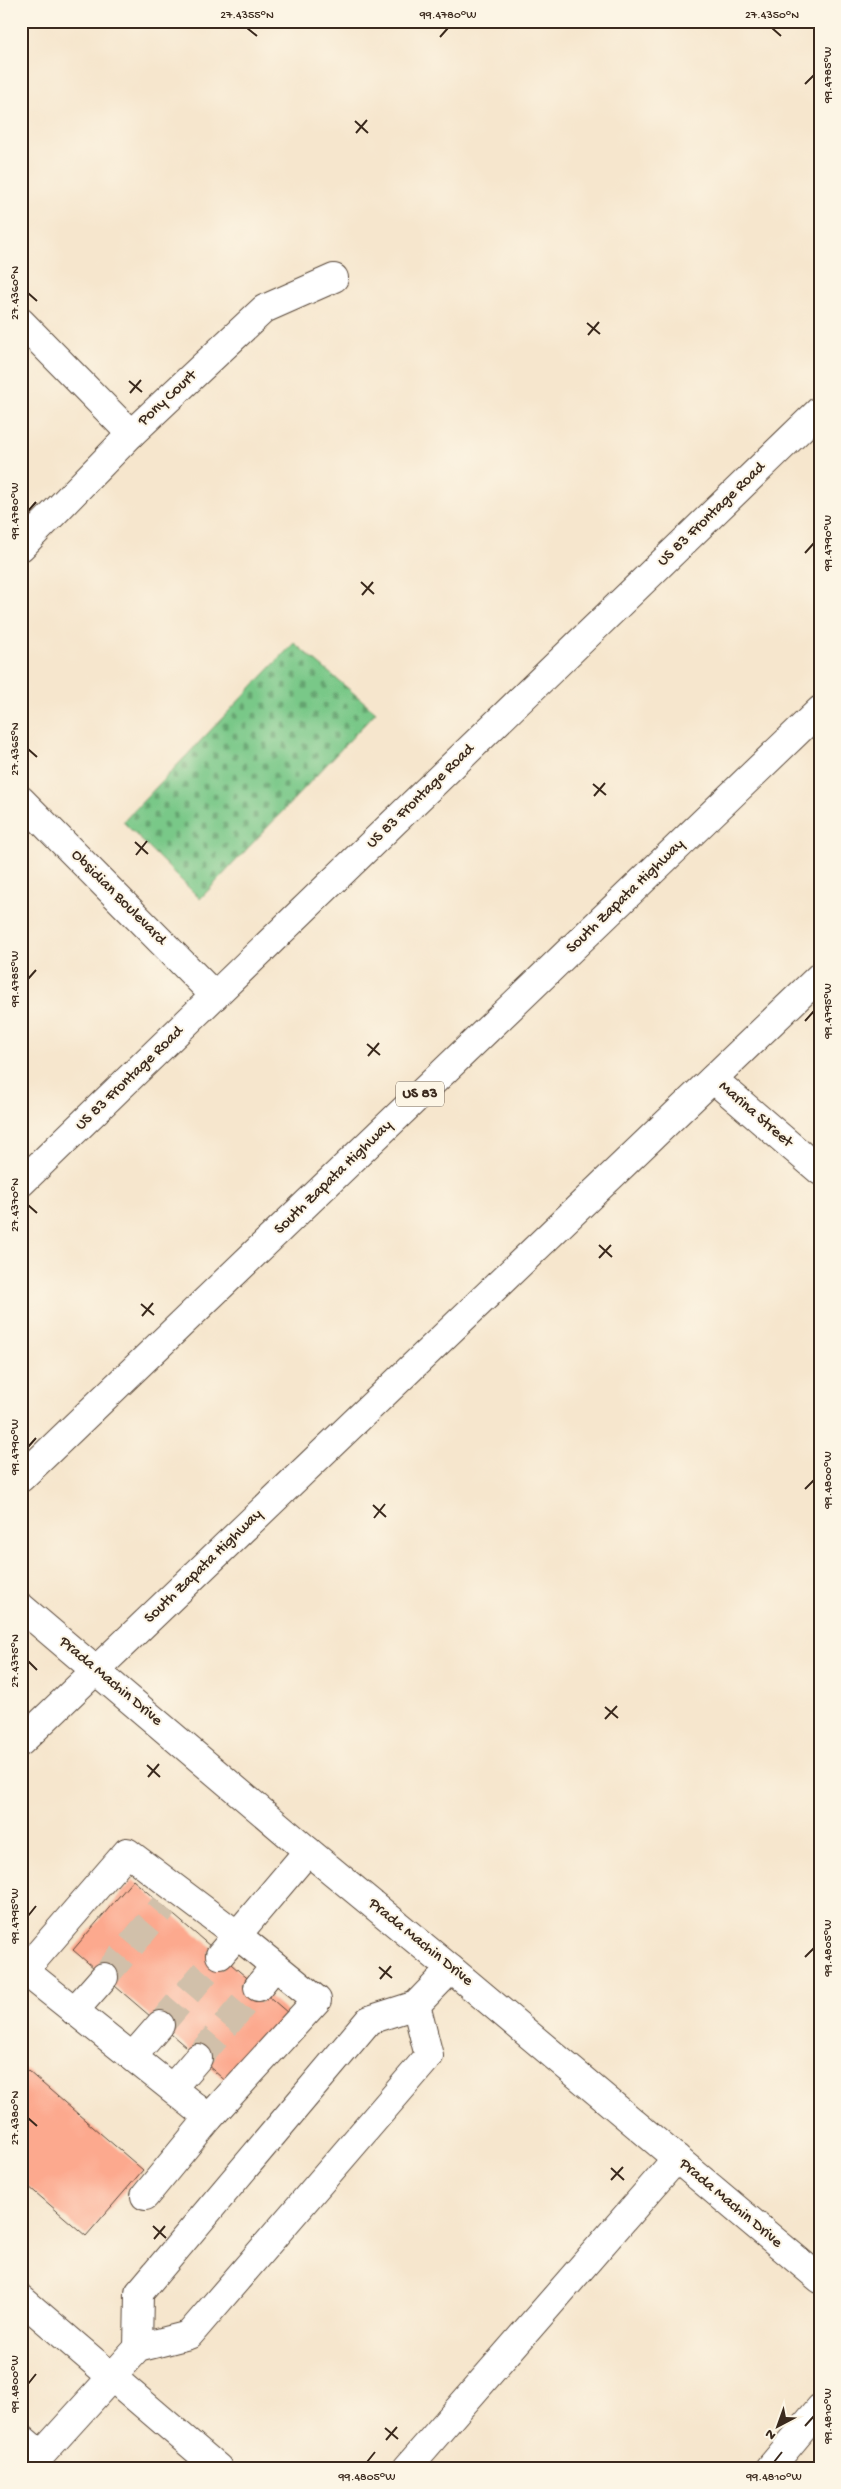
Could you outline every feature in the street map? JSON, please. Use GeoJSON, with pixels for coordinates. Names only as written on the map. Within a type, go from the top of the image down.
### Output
{"type":"FeatureCollection","features":[{"type":"Feature","properties":{"kind":"street","name":"Pony Court"},"geometry":{"type":"LineString","coordinates":[[21,547],[131,434],[264,309],[334,278]]}},
{"type":"Feature","properties":{"kind":"street"},"geometry":{"type":"LineString","coordinates":[[21,322],[131,434]]}},
{"type":"Feature","properties":{"kind":"street","name":"US 83 Frontage Road"},"geometry":{"type":"LineString","coordinates":[[21,1183],[820,410]]}},
{"type":"Feature","properties":{"kind":"street","name":"South Zapata Highway"},"geometry":{"type":"LineString","coordinates":[[21,1478],[820,710]]}},
{"type":"Feature","properties":{"kind":"street","name":"Obsidian Boulevard"},"geometry":{"type":"LineString","coordinates":[[21,800],[215,996]]}},
{"type":"Feature","properties":{"kind":"street","name":"South Zapata Highway"},"geometry":{"type":"LineString","coordinates":[[21,1742],[820,976]]}},
{"type":"Feature","properties":{"kind":"street","name":"Marina Street"},"geometry":{"type":"LineString","coordinates":[[714,1079],[820,1170]]}},
{"type":"Feature","properties":{"kind":"street","name":"Prada Machin Drive"},"geometry":{"type":"LineString","coordinates":[[21,1607],[308,1851],[451,1968],[820,2279]]}},
{"type":"Feature","properties":{"kind":"street"},"geometry":{"type":"LineString","coordinates":[[229,1945],[308,1851]]}},
{"type":"Feature","properties":{"kind":"street"},"geometry":{"type":"LineString","coordinates":[[145,2196],[209,2118],[317,2000],[275,1966],[229,1945],[170,1898],[127,1852],[23,1969],[173,2087],[209,2118]]}},
{"type":"Feature","properties":{"kind":"street"},"geometry":{"type":"LineString","coordinates":[[258,1987],[275,1966]]}},
{"type":"Feature","properties":{"kind":"street"},"geometry":{"type":"LineString","coordinates":[[138,2348],[139,2293],[369,2020],[416,2005],[451,1968]]}},
{"type":"Feature","properties":{"kind":"street"},"geometry":{"type":"LineString","coordinates":[[74,2010],[104,1977]]}},
{"type":"Feature","properties":{"kind":"street"},"geometry":{"type":"LineString","coordinates":[[39,2454],[138,2348],[189,2335],[428,2056],[416,2005]]}},
{"type":"Feature","properties":{"kind":"street"},"geometry":{"type":"LineString","coordinates":[[133,2056],[160,2025]]}},
{"type":"Feature","properties":{"kind":"street"},"geometry":{"type":"LineString","coordinates":[[173,2087],[198,2058]]}},
{"type":"Feature","properties":{"kind":"street"},"geometry":{"type":"LineString","coordinates":[[407,2468],[676,2158]]}},
{"type":"Feature","properties":{"kind":"street"},"geometry":{"type":"LineString","coordinates":[[21,2299],[218,2468]]}},
{"type":"Feature","properties":{"kind":"street"},"geometry":{"type":"LineString","coordinates":[[770,2468],[820,2408]]}},
{"type":"Feature","properties":{"kind":"green space"},"geometry":{"type":"Polygon","coordinates":[[[294,643],[376,712],[200,899],[123,822],[294,643]]]}},
{"type":"Feature","properties":{"kind":"building"},"geometry":{"type":"Polygon","coordinates":[[[133,1880],[288,2013],[228,2083],[73,1950],[133,1880]]]}},
{"type":"Feature","properties":{"kind":"building"},"geometry":{"type":"Polygon","coordinates":[[[21,2065],[143,2170],[86,2236],[21,2180],[21,2065]]]}},
{"type":"Feature","properties":{"kind":"tunnel"},"geometry":{"type":"LineString","coordinates":[[104,1977],[164,1906]]}},
{"type":"Feature","properties":{"kind":"tunnel"},"geometry":{"type":"LineString","coordinates":[[160,2025],[220,1955]]}},
{"type":"Feature","properties":{"kind":"tunnel"},"geometry":{"type":"LineString","coordinates":[[198,2058],[258,1987]]}}]}
